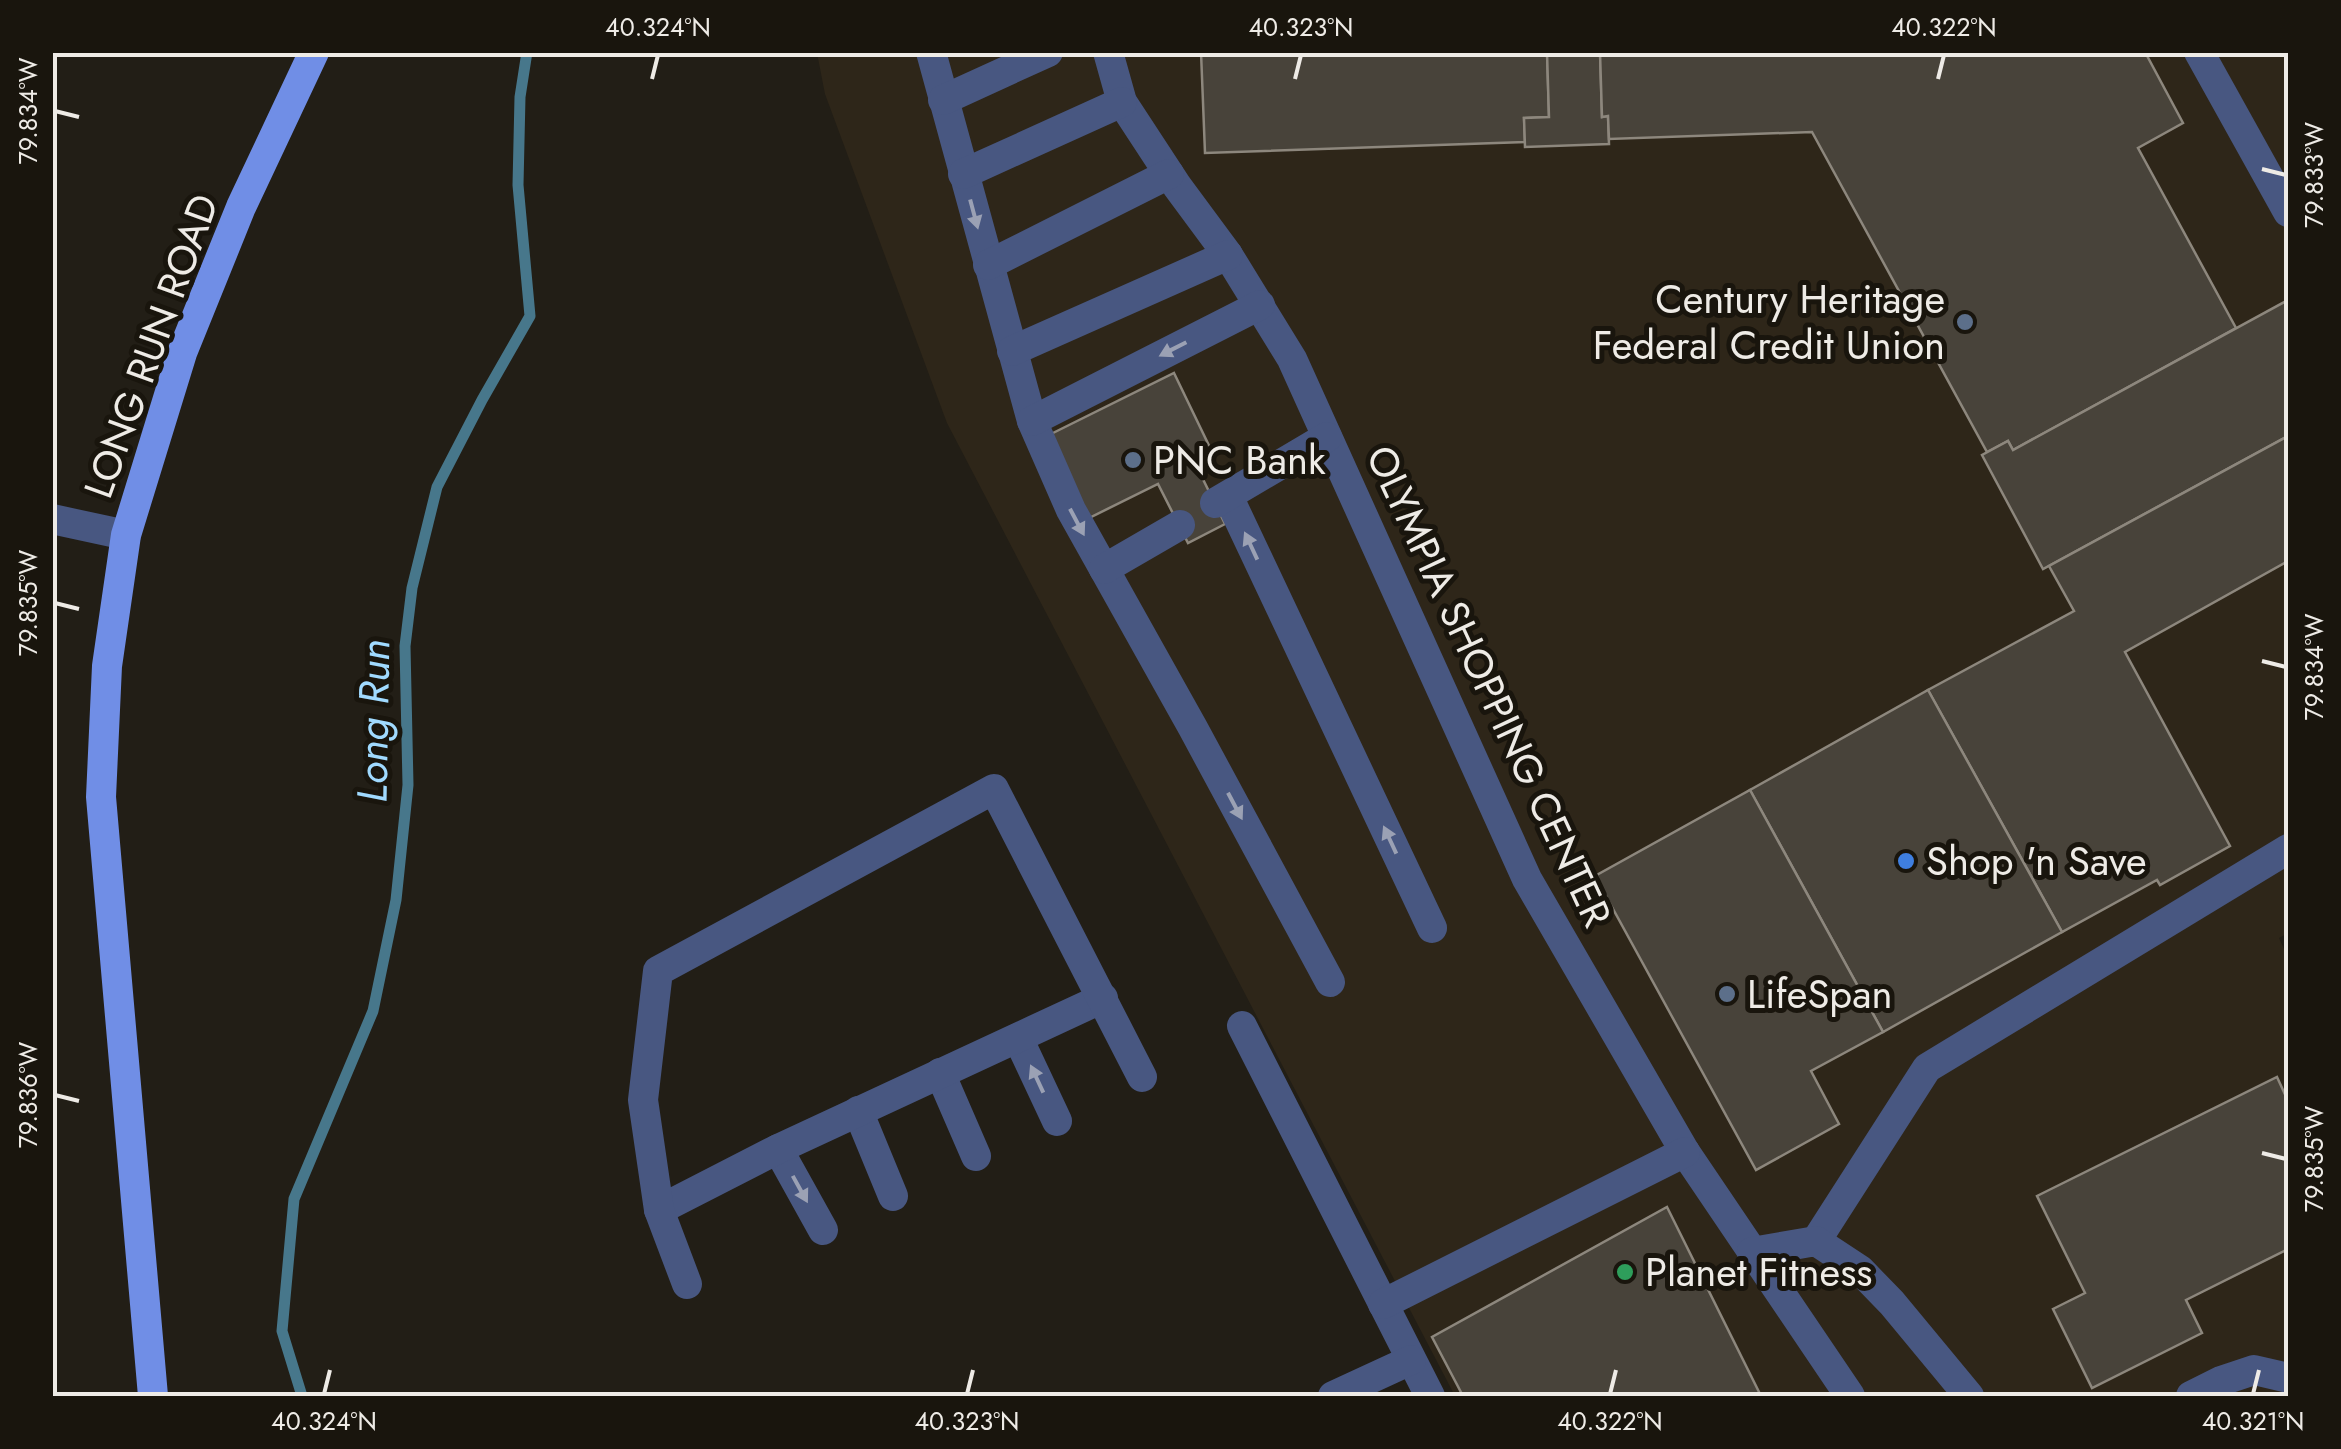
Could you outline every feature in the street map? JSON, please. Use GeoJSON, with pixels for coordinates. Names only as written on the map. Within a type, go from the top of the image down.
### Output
{"type":"FeatureCollection","features":[{"type":"Feature","properties":{"kind":"main road","name":"LONG RUN ROAD"},"geometry":{"type":"LineString","coordinates":[[153,1396],[101,797],[107,666],[126,535],[182,353],[241,206],[314,52]]}},
{"type":"Feature","properties":{"kind":"street"},"geometry":{"type":"LineString","coordinates":[[932,52],[1032,420],[1071,510],[1330,982]]}},
{"type":"Feature","properties":{"kind":"street"},"geometry":{"type":"LineString","coordinates":[[943,100],[1048,52]]}},
{"type":"Feature","properties":{"kind":"street","name":"OLYMPIA SHOPPING CENTER"},"geometry":{"type":"LineString","coordinates":[[1108,52],[1122,102],[1228,255],[1292,359],[1528,879],[1685,1152],[1850,1396]]}},
{"type":"Feature","properties":{"kind":"street"},"geometry":{"type":"LineString","coordinates":[[2199,52],[2288,212]]}},
{"type":"Feature","properties":{"kind":"street"},"geometry":{"type":"LineString","coordinates":[[963,174],[1122,102]]}},
{"type":"Feature","properties":{"kind":"street"},"geometry":{"type":"LineString","coordinates":[[988,265],[1169,174]]}},
{"type":"Feature","properties":{"kind":"street"},"geometry":{"type":"LineString","coordinates":[[1012,351],[1228,255]]}},
{"type":"Feature","properties":{"kind":"street"},"geometry":{"type":"LineString","coordinates":[[1032,420],[1260,305]]}},
{"type":"Feature","properties":{"kind":"street"},"geometry":{"type":"LineString","coordinates":[[1327,437],[1221,500],[1432,928]]}},
{"type":"Feature","properties":{"kind":"street"},"geometry":{"type":"LineString","coordinates":[[52,519],[126,535]]}},
{"type":"Feature","properties":{"kind":"street"},"geometry":{"type":"LineString","coordinates":[[1104,569],[1180,525]]}},
{"type":"Feature","properties":{"kind":"street"},"geometry":{"type":"LineString","coordinates":[[687,1284],[659,1210],[644,1100],[658,971],[994,788],[1142,1076]]}},
{"type":"Feature","properties":{"kind":"street"},"geometry":{"type":"LineString","coordinates":[[1816,1241],[1927,1068],[2288,848]]}},
{"type":"Feature","properties":{"kind":"street"},"geometry":{"type":"LineString","coordinates":[[659,1210],[778,1148],[1103,998]]}},
{"type":"Feature","properties":{"kind":"street"},"geometry":{"type":"LineString","coordinates":[[1242,1026],[1430,1396]]}},
{"type":"Feature","properties":{"kind":"street"},"geometry":{"type":"LineString","coordinates":[[1018,1038],[1057,1120]]}},
{"type":"Feature","properties":{"kind":"street"},"geometry":{"type":"LineString","coordinates":[[940,1073],[976,1156]]}},
{"type":"Feature","properties":{"kind":"street"},"geometry":{"type":"LineString","coordinates":[[858,1111],[894,1196]]}},
{"type":"Feature","properties":{"kind":"street"},"geometry":{"type":"LineString","coordinates":[[778,1148],[822,1230]]}},
{"type":"Feature","properties":{"kind":"street"},"geometry":{"type":"LineString","coordinates":[[1383,1304],[1685,1152]]}},
{"type":"Feature","properties":{"kind":"street"},"geometry":{"type":"LineString","coordinates":[[1752,1252],[1816,1241],[1860,1270],[1969,1396]]}},
{"type":"Feature","properties":{"kind":"street"},"geometry":{"type":"LineString","coordinates":[[1333,1396],[1411,1360]]}},
{"type":"Feature","properties":{"kind":"street"},"geometry":{"type":"LineString","coordinates":[[2191,1396],[2254,1370],[2288,1378]]}},
{"type":"Feature","properties":{"kind":"shaded area"},"geometry":{"type":"Polygon","coordinates":[[[817,53],[2288,53],[2288,933],[2279,938],[2288,958],[2288,1396],[1455,1396],[947,423],[825,94],[817,53]]]}},
{"type":"Feature","properties":{"kind":"building"},"geometry":{"type":"Polygon","coordinates":[[[1201,52],[1547,52],[1549,117],[1524,118],[1525,142],[1205,153],[1201,52]]]}},
{"type":"Feature","properties":{"kind":"building"},"geometry":{"type":"Polygon","coordinates":[[[1547,52],[1600,52],[1602,117],[1608,116],[1609,144],[1525,147],[1524,118],[1549,117],[1547,52]]]}},
{"type":"Feature","properties":{"kind":"building"},"geometry":{"type":"Polygon","coordinates":[[[1600,52],[2145,52],[2183,123],[2138,148],[2236,328],[2013,450],[2008,441],[1987,452],[1812,132],[1609,139],[1608,116],[1602,117],[1600,52]]]}},
{"type":"Feature","properties":{"kind":"building"},"geometry":{"type":"Polygon","coordinates":[[[2288,300],[2288,436],[2043,569],[1982,455],[2008,441],[2013,450],[2288,300]]]}},
{"type":"Feature","properties":{"kind":"building","name":"PNC Bank"},"geometry":{"type":"Polygon","coordinates":[[[1174,373],[1214,456],[1196,465],[1225,524],[1188,543],[1158,484],[1089,518],[1049,435],[1174,373]]]}},
{"type":"Feature","properties":{"kind":"building"},"geometry":{"type":"Polygon","coordinates":[[[2288,436],[2288,561],[2125,652],[2230,846],[2062,932],[1928,690],[2074,611],[2049,566],[2288,436]]]}},
{"type":"Feature","properties":{"kind":"building","name":"Shop 'n Save"},"geometry":{"type":"Polygon","coordinates":[[[1928,690],[2062,932],[1883,1032],[1750,790],[1928,690]]]}},
{"type":"Feature","properties":{"kind":"building"},"geometry":{"type":"Polygon","coordinates":[[[1750,790],[1883,1032],[1811,1071],[1839,1124],[1756,1170],[1595,876],[1750,790]]]}},
{"type":"Feature","properties":{"kind":"building"},"geometry":{"type":"Polygon","coordinates":[[[2277,1077],[2288,1101],[2288,1249],[2186,1300],[2202,1333],[2092,1388],[2053,1309],[2085,1293],[2037,1196],[2277,1077]]]}},
{"type":"Feature","properties":{"kind":"building","name":"Planet Fitness"},"geometry":{"type":"Polygon","coordinates":[[[1667,1207],[1761,1396],[1463,1396],[1432,1337],[1667,1207]]]}},
{"type":"Feature","properties":{"kind":"waterway","name":"Long Run"},"geometry":{"type":"LineString","coordinates":[[302,1396],[282,1331],[294,1199],[373,1011],[396,900],[408,785],[405,646],[412,588],[437,487],[530,316],[518,185],[520,97],[527,52]]}},
{"type":"Feature","properties":{"kind":"place","name":"Century Heritage Federal Credit Union"},"geometry":{"type":"Point","coordinates":[1965,322]}},
{"type":"Feature","properties":{"kind":"place","name":"PNC Bank"},"geometry":{"type":"Point","coordinates":[1133,460]}},
{"type":"Feature","properties":{"kind":"place","name":"Shop 'n Save"},"geometry":{"type":"Point","coordinates":[1906,861]}},
{"type":"Feature","properties":{"kind":"place","name":"LifeSpan"},"geometry":{"type":"Point","coordinates":[1727,994]}},
{"type":"Feature","properties":{"kind":"place","name":"Planet Fitness"},"geometry":{"type":"Point","coordinates":[1625,1272]}}]}
